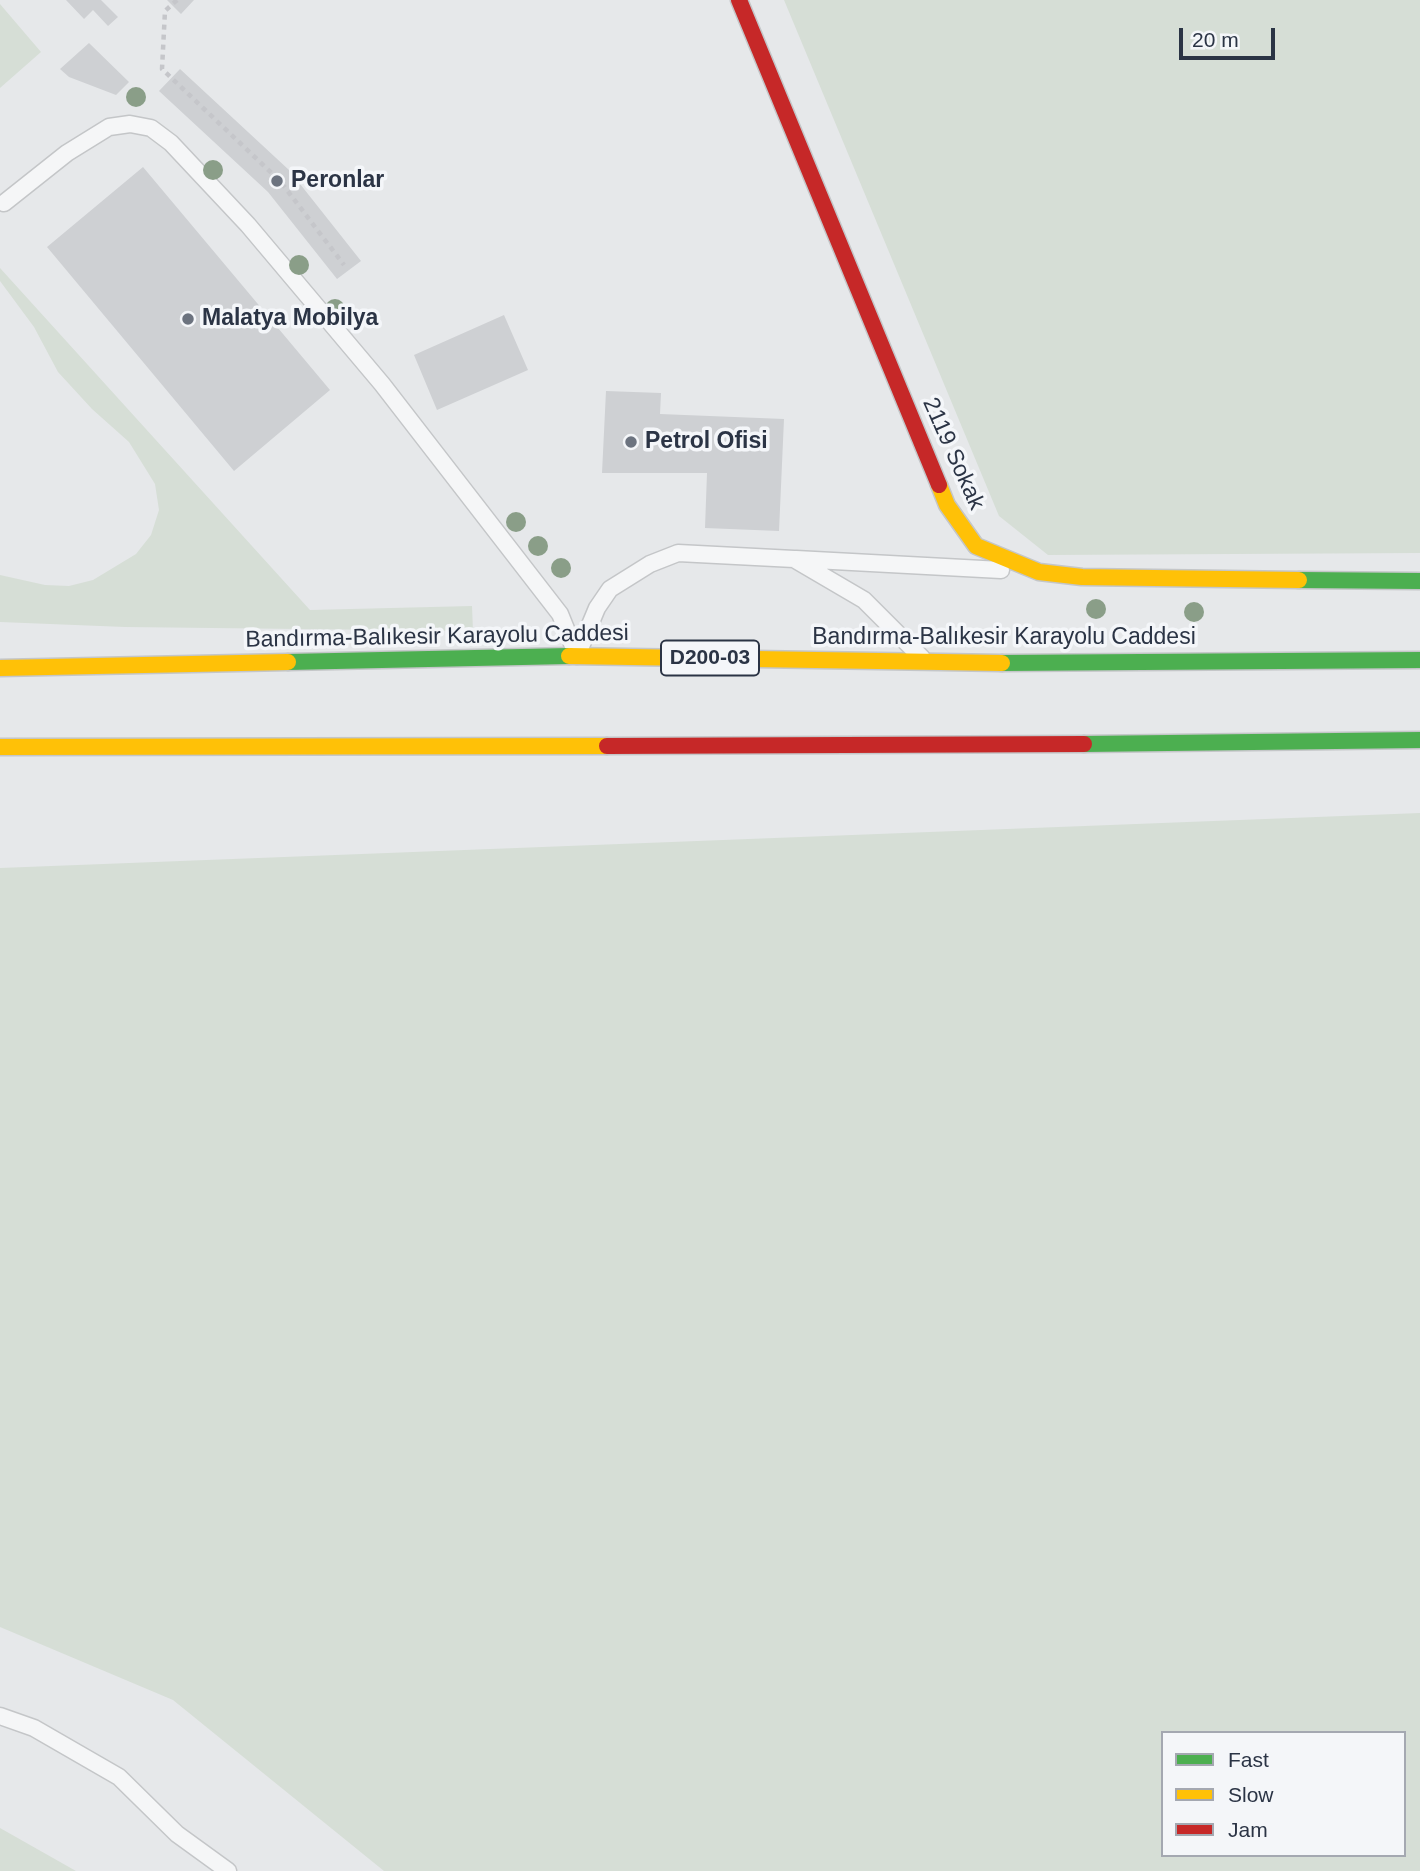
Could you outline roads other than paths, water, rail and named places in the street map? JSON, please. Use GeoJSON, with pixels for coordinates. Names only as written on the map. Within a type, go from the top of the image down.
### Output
{"type":"FeatureCollection","features":[{"type":"Feature","properties":{"kind":"main road","name":"2119 Sokak"},"geometry":{"type":"LineString","coordinates":[[739,0],[947,505],[967,537],[976,546],[1039,572],[1082,577],[1420,580]]}},
{"type":"Feature","properties":{"kind":"main road","name":"Bandırma-Balıkesir Karayolu Caddesi"},"geometry":{"type":"LineString","coordinates":[[0,668],[577,656],[926,662],[1420,660]]}},
{"type":"Feature","properties":{"kind":"main road"},"geometry":{"type":"LineString","coordinates":[[0,747],[982,745],[1420,740]]}},
{"type":"Feature","properties":{"kind":"lane"},"geometry":{"type":"LineString","coordinates":[[4,203],[67,153],[109,127],[130,124],[150,128],[171,142],[248,225],[391,395],[560,614],[577,656]]}},
{"type":"Feature","properties":{"kind":"lane"},"geometry":{"type":"LineString","coordinates":[[577,656],[597,608],[610,589],[650,564],[678,553],[1039,572]]}},
{"type":"Feature","properties":{"kind":"lane"},"geometry":{"type":"LineString","coordinates":[[794,559],[863,600],[926,662]]}},
{"type":"Feature","properties":{"kind":"lane"},"geometry":{"type":"LineString","coordinates":[[0,1716],[34,1728],[119,1777],[177,1834],[228,1871]]}},
{"type":"Feature","properties":{"kind":"place","name":"Peronlar"},"geometry":{"type":"Point","coordinates":[277,181]}},
{"type":"Feature","properties":{"kind":"place","name":"Malatya Mobilya"},"geometry":{"type":"Point","coordinates":[188,319]}},
{"type":"Feature","properties":{"kind":"place","name":"Petrol Ofisi"},"geometry":{"type":"Point","coordinates":[631,442]}}]}
